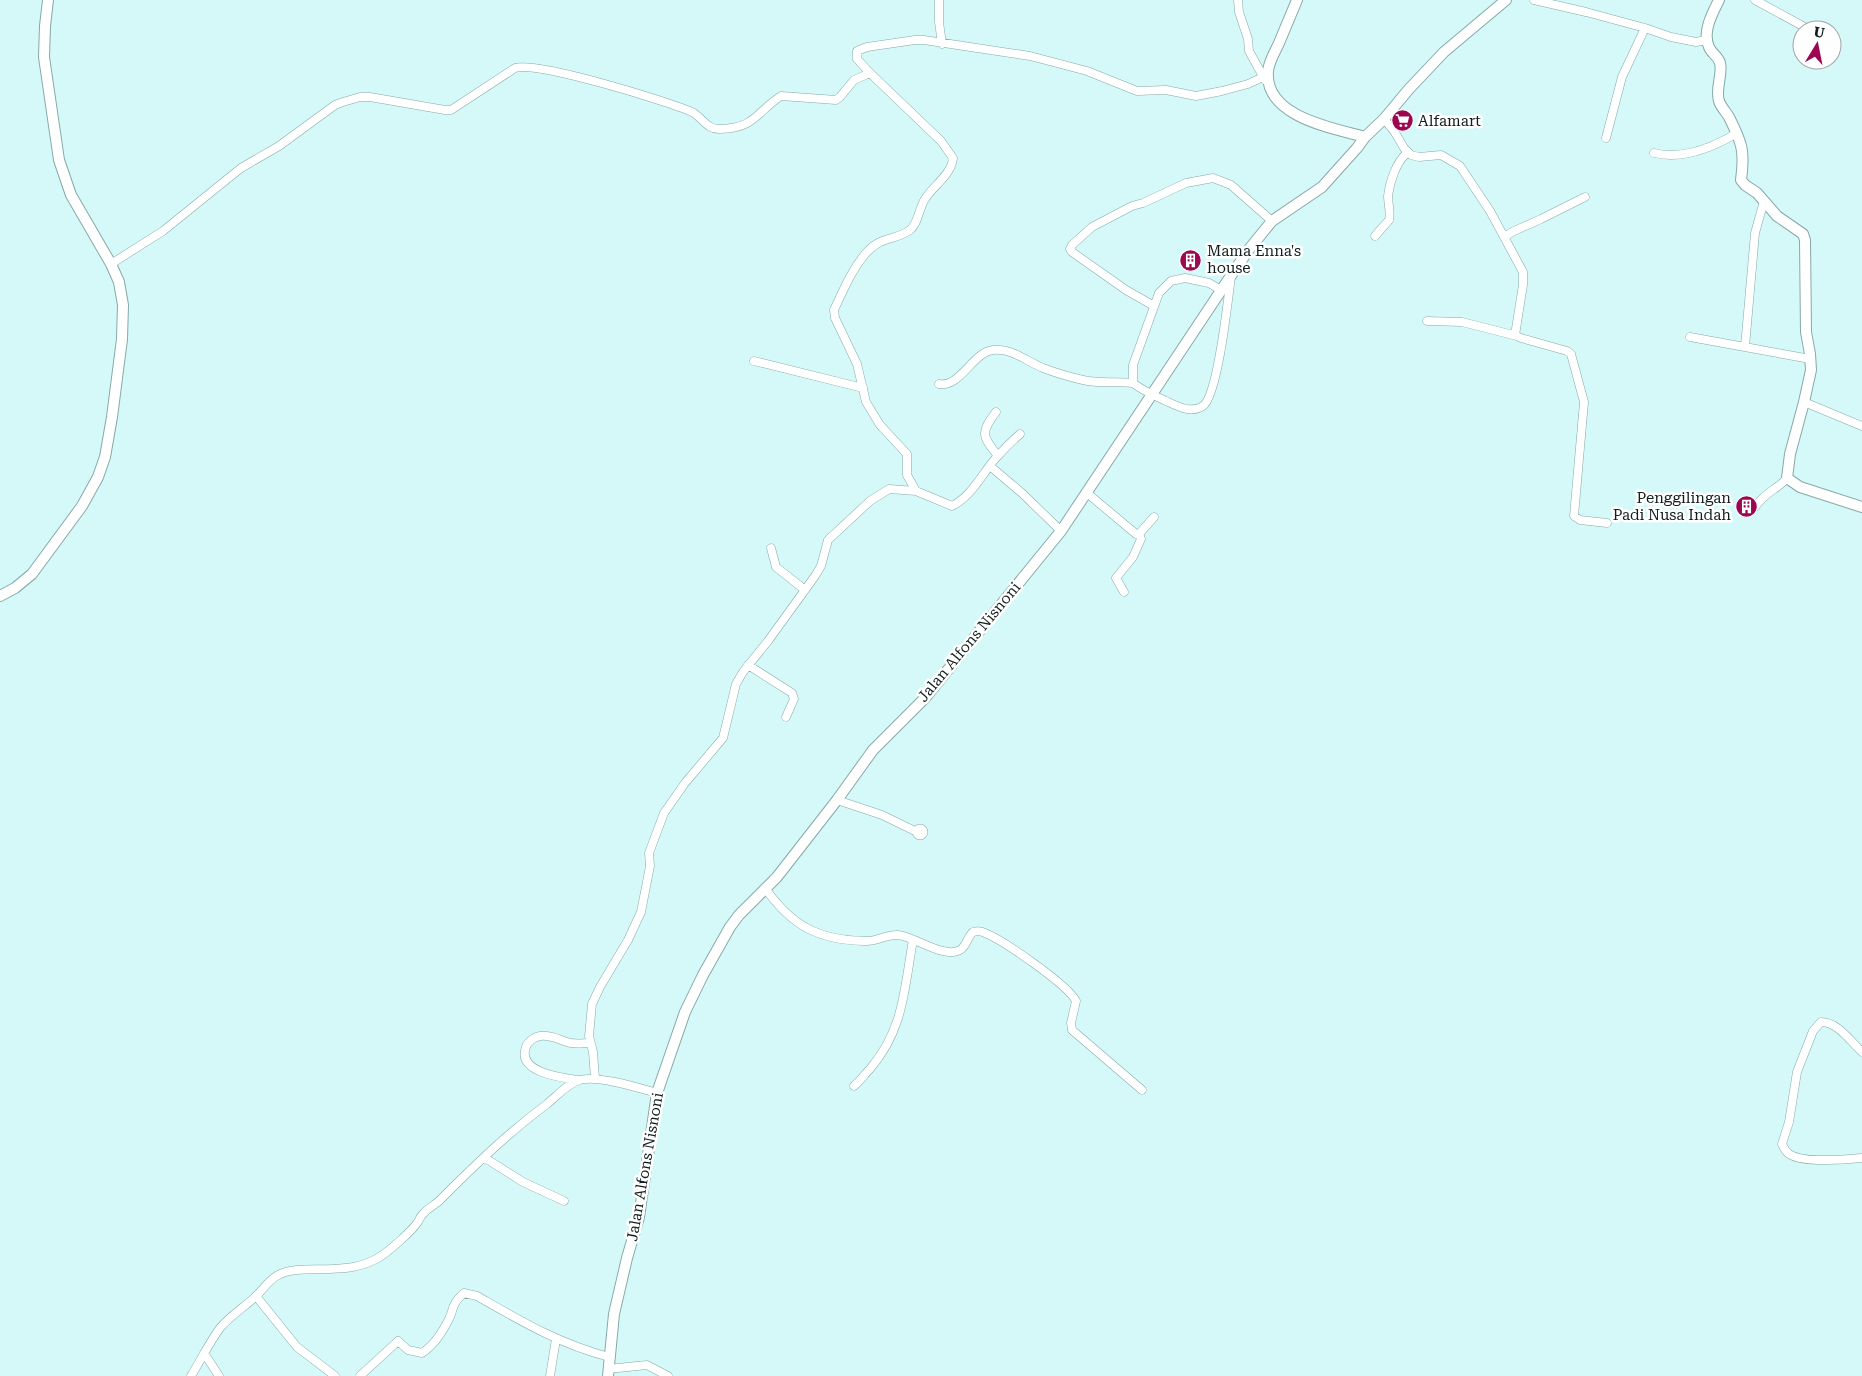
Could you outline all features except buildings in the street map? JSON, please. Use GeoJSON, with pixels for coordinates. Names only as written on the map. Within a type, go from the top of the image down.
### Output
{"type":"FeatureCollection","features":[{"type":"Feature","properties":{"kind":"main road"},"geometry":{"type":"LineString","coordinates":[[0,596],[15,588],[32,574],[82,506],[98,477],[102,467],[112,417],[122,339],[122,295],[119,282],[111,264],[71,195],[59,160],[44,57],[44,26],[48,0]]}},
{"type":"Feature","properties":{"kind":"main road"},"geometry":{"type":"LineString","coordinates":[[1297,0],[1271,59],[1266,81],[1286,107],[1303,119],[1314,124],[1365,136]]}},
{"type":"Feature","properties":{"kind":"main road","name":"Jalan Alfons Nisnoni"},"geometry":{"type":"LineString","coordinates":[[608,1372],[614,1314],[644,1191],[658,1093],[679,1028],[703,975],[730,927],[739,915],[777,877],[873,750],[925,698],[1061,531],[1221,290],[1250,248],[1272,221],[1322,187],[1357,148],[1365,136],[1384,119],[1444,52],[1506,0]]}},
{"type":"Feature","properties":{"kind":"main road"},"geometry":{"type":"LineString","coordinates":[[1719,0],[1708,24],[1706,40],[1720,64],[1717,92],[1719,101],[1744,151],[1742,182],[1757,193],[1777,216],[1805,237],[1806,332],[1811,370],[1790,454],[1787,478],[1800,487],[1862,507]]}},
{"type":"Feature","properties":{"kind":"street"},"geometry":{"type":"LineString","coordinates":[[939,0],[942,44]]}},
{"type":"Feature","properties":{"kind":"street"},"geometry":{"type":"LineString","coordinates":[[916,491],[907,475],[907,454],[880,425],[866,402],[858,364],[835,318],[834,310],[858,263],[866,253],[885,238],[912,228],[925,198],[947,173],[953,163],[952,155],[941,141],[870,73],[857,59],[856,54],[861,49],[914,40],[1030,56],[1086,71],[1137,91],[1166,90],[1196,96],[1222,92],[1266,81],[1249,51],[1248,39],[1239,12],[1238,0]]}},
{"type":"Feature","properties":{"kind":"street"},"geometry":{"type":"LineString","coordinates":[[1534,0],[1645,28],[1671,37],[1696,42],[1706,40]]}},
{"type":"Feature","properties":{"kind":"street"},"geometry":{"type":"LineString","coordinates":[[1755,0],[1792,20]]}},
{"type":"Feature","properties":{"kind":"street"},"geometry":{"type":"LineString","coordinates":[[1606,138],[1622,77],[1645,28]]}},
{"type":"Feature","properties":{"kind":"street"},"geometry":{"type":"LineString","coordinates":[[111,264],[163,231],[241,168],[279,146],[335,105],[351,99],[370,97],[440,110],[451,110],[520,66],[561,72],[657,100],[692,112],[712,128],[718,130],[750,123],[781,96],[836,100],[854,80],[870,73]]}},
{"type":"Feature","properties":{"kind":"street"},"geometry":{"type":"LineString","coordinates":[[1384,119],[1408,152],[1419,157],[1441,155],[1460,166],[1490,211],[1523,272],[1515,333],[1517,336]]}},
{"type":"Feature","properties":{"kind":"street"},"geometry":{"type":"LineString","coordinates":[[1654,153],[1665,156],[1701,151],[1737,134]]}},
{"type":"Feature","properties":{"kind":"street"},"geometry":{"type":"LineString","coordinates":[[1375,236],[1389,220],[1388,197],[1391,184],[1400,159],[1408,152]]}},
{"type":"Feature","properties":{"kind":"street"},"geometry":{"type":"LineString","coordinates":[[1154,306],[1126,290],[1072,252],[1070,249],[1072,246],[1092,227],[1132,206],[1143,203],[1186,183],[1212,178],[1231,184],[1272,221]]}},
{"type":"Feature","properties":{"kind":"street"},"geometry":{"type":"LineString","coordinates":[[1504,238],[1514,230],[1585,197]]}},
{"type":"Feature","properties":{"kind":"street"},"geometry":{"type":"LineString","coordinates":[[1745,348],[1755,233],[1764,201]]}},
{"type":"Feature","properties":{"kind":"street"},"geometry":{"type":"LineString","coordinates":[[939,384],[943,385],[958,377],[983,353],[993,350],[1017,354],[1042,367],[1082,380],[1133,383],[1141,390],[1182,408],[1200,407],[1207,402],[1212,389],[1232,274]]}},
{"type":"Feature","properties":{"kind":"street"},"geometry":{"type":"LineString","coordinates":[[1133,383],[1133,365],[1159,293],[1171,281],[1178,279],[1209,283],[1221,290]]}},
{"type":"Feature","properties":{"kind":"street"},"geometry":{"type":"LineString","coordinates":[[1427,321],[1462,322],[1517,336],[1567,351],[1571,354],[1584,402],[1574,516],[1580,520],[1607,523]]}},
{"type":"Feature","properties":{"kind":"street"},"geometry":{"type":"LineString","coordinates":[[1690,337],[1810,358]]}},
{"type":"Feature","properties":{"kind":"street"},"geometry":{"type":"LineString","coordinates":[[754,361],[863,388]]}},
{"type":"Feature","properties":{"kind":"street"},"geometry":{"type":"LineString","coordinates":[[1804,402],[1862,426]]}},
{"type":"Feature","properties":{"kind":"street"},"geometry":{"type":"LineString","coordinates":[[996,412],[986,425],[984,433],[987,441],[998,456]]}},
{"type":"Feature","properties":{"kind":"street"},"geometry":{"type":"LineString","coordinates":[[595,1078],[593,1052],[590,1044],[592,1004],[628,940],[641,912],[650,866],[649,853],[664,813],[723,738],[736,684],[821,566],[828,540],[870,501],[889,488],[916,491],[952,506],[965,496],[998,456],[1020,434]]}},
{"type":"Feature","properties":{"kind":"street"},"geometry":{"type":"LineString","coordinates":[[990,466],[1023,494],[1061,531]]}},
{"type":"Feature","properties":{"kind":"street"},"geometry":{"type":"LineString","coordinates":[[1755,507],[1761,498],[1782,484],[1787,478]]}},
{"type":"Feature","properties":{"kind":"street"},"geometry":{"type":"LineString","coordinates":[[1087,493],[1136,534],[1139,534]]}},
{"type":"Feature","properties":{"kind":"street"},"geometry":{"type":"LineString","coordinates":[[1139,534],[1154,517]]}},
{"type":"Feature","properties":{"kind":"street"},"geometry":{"type":"LineString","coordinates":[[1124,592],[1116,578],[1133,557],[1141,539],[1139,534]]}},
{"type":"Feature","properties":{"kind":"street"},"geometry":{"type":"LineString","coordinates":[[771,548],[776,568],[805,590]]}},
{"type":"Feature","properties":{"kind":"street"},"geometry":{"type":"LineString","coordinates":[[748,665],[792,693],[794,699],[786,717]]}},
{"type":"Feature","properties":{"kind":"street"},"geometry":{"type":"LineString","coordinates":[[837,800],[882,815],[917,832]]}},
{"type":"Feature","properties":{"kind":"street"},"geometry":{"type":"LineString","coordinates":[[765,888],[777,905],[799,925],[829,937],[867,942],[890,935],[899,936],[945,952],[959,950],[965,946],[969,935],[973,932],[983,932],[999,940],[1065,988],[1076,1002],[1071,1024],[1072,1030],[1142,1090]]}},
{"type":"Feature","properties":{"kind":"street"},"geometry":{"type":"LineString","coordinates":[[854,1086],[881,1056],[896,1028],[913,940]]}},
{"type":"Feature","properties":{"kind":"street"},"geometry":{"type":"LineString","coordinates":[[1862,1052],[1843,1032],[1831,1023],[1821,1022],[1817,1025],[1797,1072],[1790,1122],[1782,1144],[1791,1156],[1811,1160],[1862,1158]]}},
{"type":"Feature","properties":{"kind":"street"},"geometry":{"type":"LineString","coordinates":[[580,1080],[554,1076],[538,1071],[527,1061],[525,1048],[529,1042],[539,1036],[572,1043],[590,1044]]}},
{"type":"Feature","properties":{"kind":"street"},"geometry":{"type":"LineString","coordinates":[[190,1376],[222,1327],[256,1296],[263,1286],[282,1273],[296,1270],[333,1270],[377,1259],[417,1224],[421,1215],[438,1202],[465,1173],[570,1084],[580,1080],[595,1078],[658,1093]]}},
{"type":"Feature","properties":{"kind":"street"},"geometry":{"type":"LineString","coordinates":[[485,1158],[523,1182],[564,1201]]}},
{"type":"Feature","properties":{"kind":"street"},"geometry":{"type":"LineString","coordinates":[[360,1376],[398,1341],[408,1350],[422,1353],[426,1350],[438,1337],[450,1318],[453,1305],[464,1293],[477,1296],[532,1328],[556,1339],[609,1357]]}},
{"type":"Feature","properties":{"kind":"street"},"geometry":{"type":"LineString","coordinates":[[256,1296],[297,1347],[335,1376]]}},
{"type":"Feature","properties":{"kind":"street"},"geometry":{"type":"LineString","coordinates":[[550,1376],[556,1339]]}},
{"type":"Feature","properties":{"kind":"street"},"geometry":{"type":"LineString","coordinates":[[204,1353],[219,1376]]}},
{"type":"Feature","properties":{"kind":"street"},"geometry":{"type":"LineString","coordinates":[[608,1372],[647,1365],[668,1376]]}},
{"type":"Feature","properties":{"kind":"place","name":"Alfamart"},"geometry":{"type":"Point","coordinates":[1402,121]}},
{"type":"Feature","properties":{"kind":"place","name":"Mama Enna's house"},"geometry":{"type":"Point","coordinates":[1191,260]}},
{"type":"Feature","properties":{"kind":"place","name":"Penggilingan Padi Nusa Indah"},"geometry":{"type":"Point","coordinates":[1747,507]}}]}
